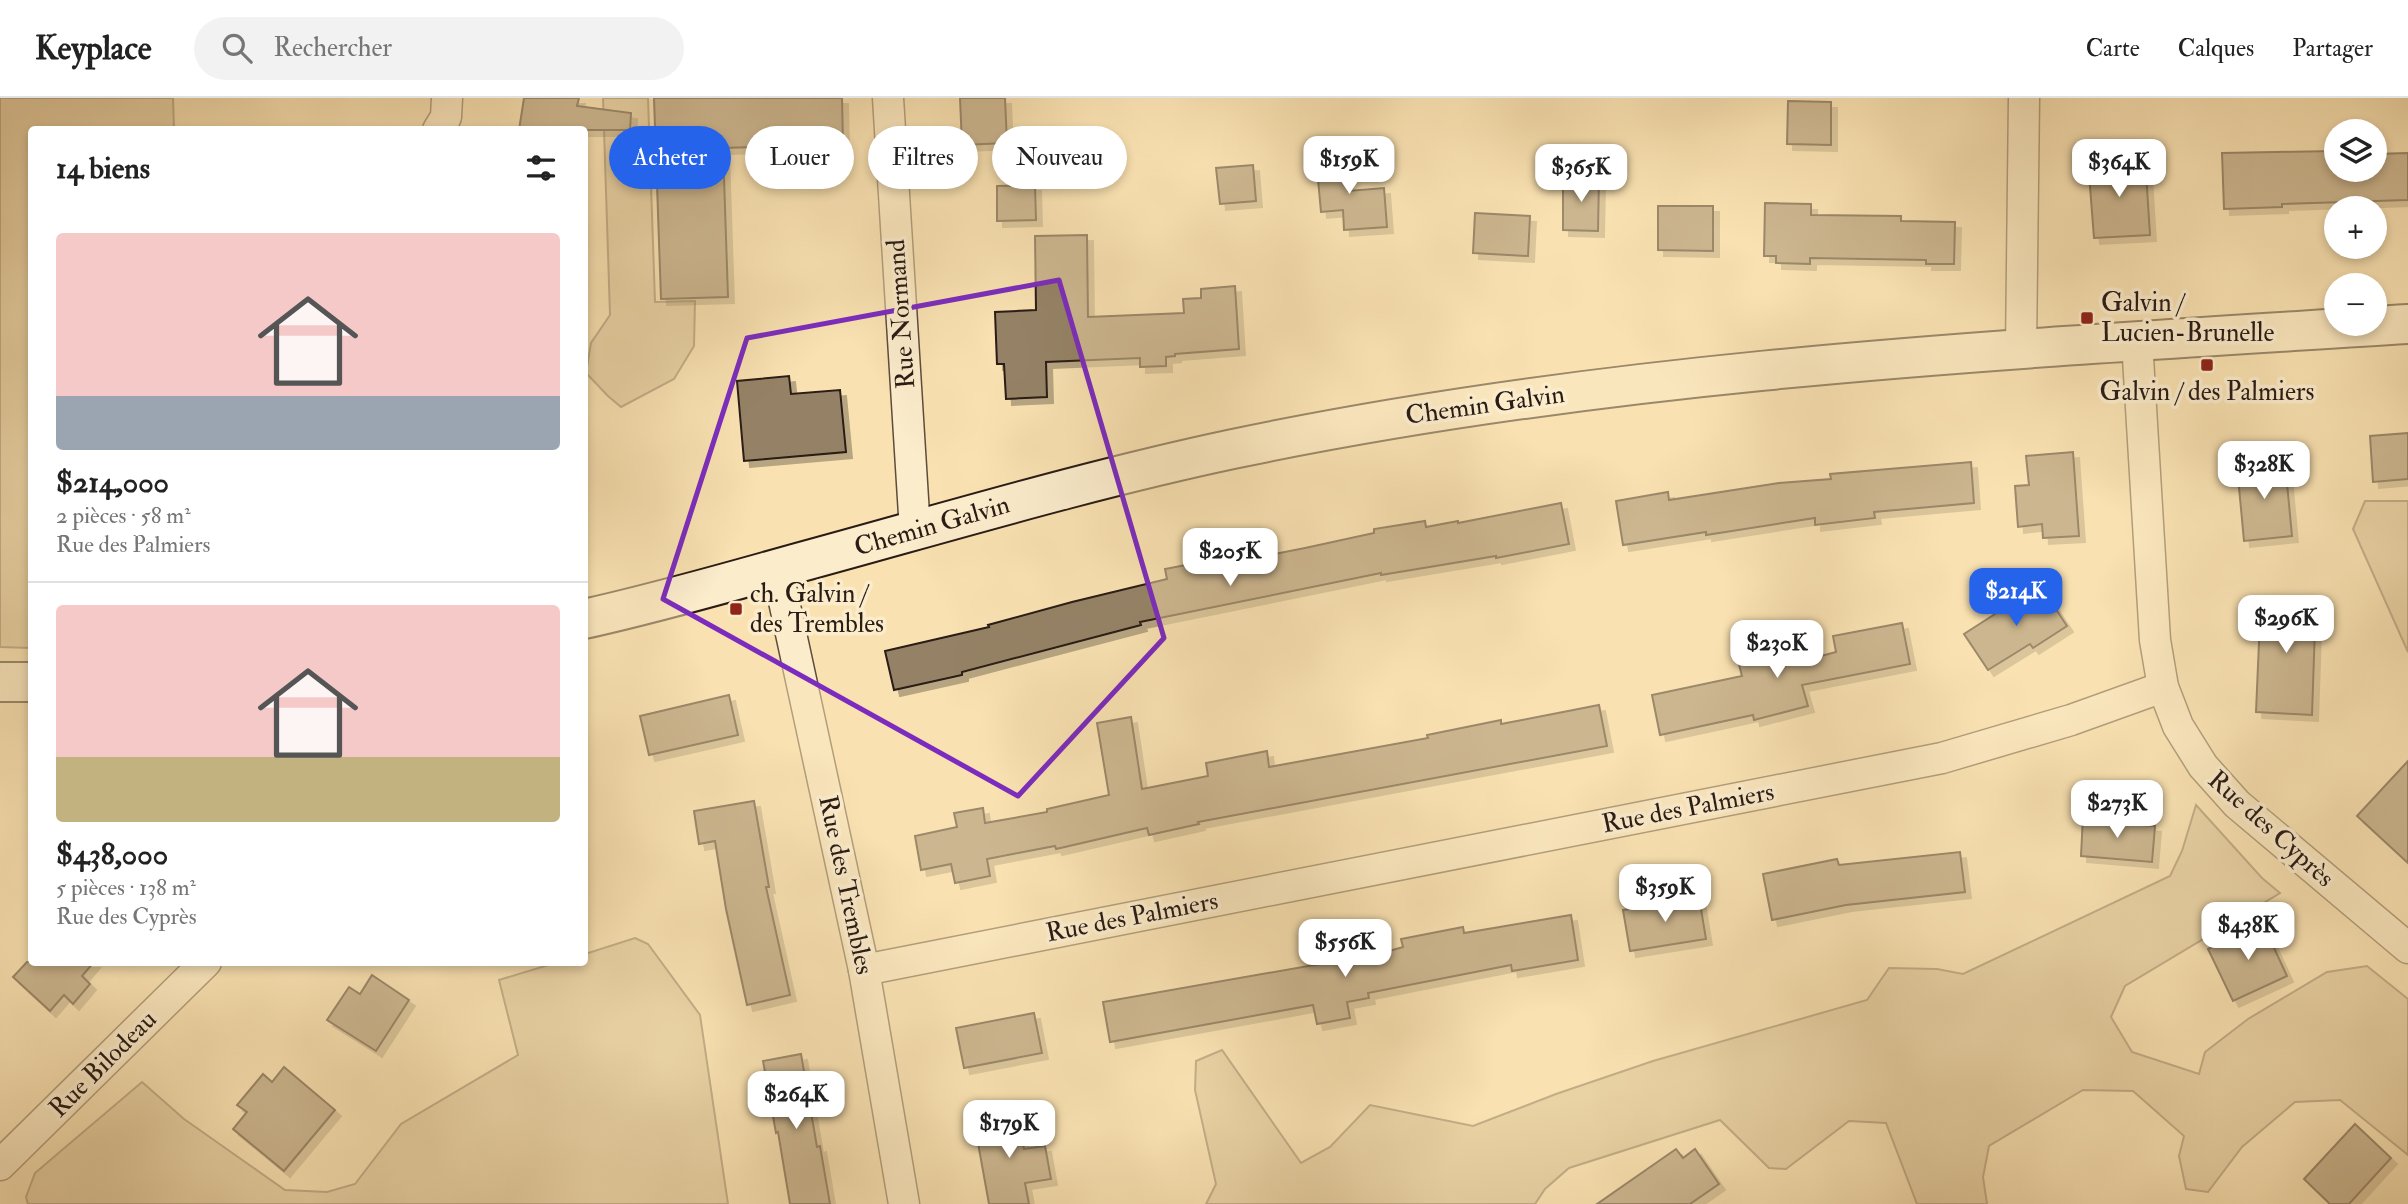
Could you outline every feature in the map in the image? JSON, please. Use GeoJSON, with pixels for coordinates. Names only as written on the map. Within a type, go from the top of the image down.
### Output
{"type":"FeatureCollection","features":[{"type":"Feature","properties":{"kind":"street"},"geometry":{"type":"LineString","coordinates":[[440,126],[446,117],[447,98]]}},
{"type":"Feature","properties":{"kind":"street","name":"Rue Normand"},"geometry":{"type":"LineString","coordinates":[[888,98],[915,531]]}},
{"type":"Feature","properties":{"kind":"street"},"geometry":{"type":"LineString","coordinates":[[2021,350],[2024,98]]}},
{"type":"Feature","properties":{"kind":"street","name":"Chemin Galvin"},"geometry":{"type":"LineString","coordinates":[[588,617],[778,569],[1034,498],[1218,453],[1407,416],[1587,390],[1765,370],[2137,341],[2408,324]]}},
{"type":"Feature","properties":{"kind":"street"},"geometry":{"type":"LineString","coordinates":[[2137,341],[2155,640],[2164,688]]}},
{"type":"Feature","properties":{"kind":"street","name":"Rue des Trembles"},"geometry":{"type":"LineString","coordinates":[[778,569],[864,970],[904,1204]]}},
{"type":"Feature","properties":{"kind":"street"},"geometry":{"type":"LineString","coordinates":[[0,682],[28,682]]}},
{"type":"Feature","properties":{"kind":"street","name":"Rue des Cyprès"},"geometry":{"type":"LineString","coordinates":[[2164,688],[2178,726],[2203,766],[2236,804],[2408,948]]}},
{"type":"Feature","properties":{"kind":"street","name":"Rue des Palmiers"},"geometry":{"type":"LineString","coordinates":[[864,970],[1942,758],[2071,720],[2164,688]]}},
{"type":"Feature","properties":{"kind":"street","name":"Rue Bilodeau"},"geometry":{"type":"LineString","coordinates":[[0,1165],[202,966]]}},
{"type":"Feature","properties":{"kind":"highlighted area"},"geometry":{"type":"Polygon","coordinates":[[[1059,280],[1164,638],[1018,796],[663,599],[747,338],[1059,280]]]}},
{"type":"Feature","properties":{"kind":"shaded area"},"geometry":{"type":"Polygon","coordinates":[[[0,98],[173,98],[174,126],[28,126],[28,648],[0,647],[0,98]]]}},
{"type":"Feature","properties":{"kind":"shaded area"},"geometry":{"type":"Polygon","coordinates":[[[603,98],[648,98],[649,126],[609,126],[609,189],[651,189],[655,302],[695,301],[694,346],[674,379],[621,407],[588,375],[591,343],[610,315],[603,98]]]}},
{"type":"Feature","properties":{"kind":"shaded area"},"geometry":{"type":"Polygon","coordinates":[[[2365,501],[2408,501],[2408,652],[2353,529],[2365,501]]]}},
{"type":"Feature","properties":{"kind":"shaded area"},"geometry":{"type":"Polygon","coordinates":[[[2196,805],[2262,878],[2280,893],[2125,986],[2111,1017],[2132,1052],[2199,1074],[2205,1052],[2248,1019],[2327,972],[2367,966],[2408,999],[2408,1155],[2340,1100],[2295,1102],[2242,1147],[2208,1192],[2186,1189],[2179,1156],[2184,1136],[2133,1091],[2083,1090],[1989,1146],[1983,1177],[1987,1204],[1917,1204],[1886,1123],[1849,1121],[1786,1169],[1769,1168],[1720,1120],[1569,1168],[1545,1189],[1535,1204],[1206,1204],[1216,1184],[1195,1090],[1196,1061],[1222,1050],[1301,1163],[1330,1147],[1370,1105],[1473,1126],[1653,1061],[1867,1000],[1889,968],[1937,969],[1963,974],[2170,876],[2182,851],[2196,805]]]}},
{"type":"Feature","properties":{"kind":"shaded area"},"geometry":{"type":"Polygon","coordinates":[[[635,938],[648,944],[700,1015],[728,1204],[28,1204],[26,1197],[35,1173],[142,1082],[184,1119],[285,1190],[327,1192],[355,1184],[401,1124],[518,1055],[499,980],[545,966],[588,966],[588,953],[635,938]]]}},
{"type":"Feature","properties":{"kind":"building"},"geometry":{"type":"Polygon","coordinates":[[[524,98],[579,98],[577,106],[631,113],[630,126],[588,130],[588,126],[520,126],[524,98]]]}},
{"type":"Feature","properties":{"kind":"building"},"geometry":{"type":"Polygon","coordinates":[[[654,98],[842,98],[843,126],[745,126],[745,147],[731,148],[731,126],[655,126],[654,98]]]}},
{"type":"Feature","properties":{"kind":"building"},"geometry":{"type":"Polygon","coordinates":[[[960,98],[1005,98],[1006,126],[992,126],[992,144],[978,144],[978,126],[961,126],[960,98]]]}},
{"type":"Feature","properties":{"kind":"building"},"geometry":{"type":"Polygon","coordinates":[[[1788,101],[1831,102],[1831,145],[1787,144],[1788,101]]]}},
{"type":"Feature","properties":{"kind":"building"},"geometry":{"type":"Polygon","coordinates":[[[2324,151],[2324,182],[2387,182],[2387,154],[2408,153],[2408,200],[2387,201],[2387,196],[2324,196],[2324,203],[2224,209],[2222,153],[2324,151]]]}},
{"type":"Feature","properties":{"kind":"building"},"geometry":{"type":"Polygon","coordinates":[[[1345,155],[1348,191],[1384,188],[1387,227],[1344,230],[1343,210],[1321,212],[1316,157],[1345,155]]]}},
{"type":"Feature","properties":{"kind":"building"},"geometry":{"type":"Polygon","coordinates":[[[2134,158],[2135,172],[2146,172],[2150,235],[2094,238],[2088,161],[2134,158]]]}},
{"type":"Feature","properties":{"kind":"building"},"geometry":{"type":"Polygon","coordinates":[[[1253,165],[1256,201],[1220,204],[1216,168],[1253,165]]]}},
{"type":"Feature","properties":{"kind":"building"},"geometry":{"type":"Polygon","coordinates":[[[1563,178],[1599,178],[1598,231],[1563,230],[1563,178]]]}},
{"type":"Feature","properties":{"kind":"building"},"geometry":{"type":"Polygon","coordinates":[[[657,189],[724,189],[728,297],[661,299],[657,189]]]}},
{"type":"Feature","properties":{"kind":"building"},"geometry":{"type":"Polygon","coordinates":[[[997,189],[1035,189],[1036,220],[997,221],[997,189]]]}},
{"type":"Feature","properties":{"kind":"building"},"geometry":{"type":"Polygon","coordinates":[[[1765,203],[1811,204],[1811,215],[1901,216],[1901,221],[1955,222],[1954,264],[1926,264],[1926,260],[1810,258],[1810,264],[1776,263],[1776,256],[1764,256],[1765,203]]]}},
{"type":"Feature","properties":{"kind":"building"},"geometry":{"type":"Polygon","coordinates":[[[1658,206],[1713,206],[1713,251],[1658,250],[1658,206]]]}},
{"type":"Feature","properties":{"kind":"building"},"geometry":{"type":"Polygon","coordinates":[[[1475,213],[1530,216],[1528,256],[1473,253],[1475,213]]]}},
{"type":"Feature","properties":{"kind":"building"},"geometry":{"type":"Polygon","coordinates":[[[1087,235],[1088,317],[1184,313],[1183,299],[1201,298],[1201,289],[1235,286],[1239,349],[1175,354],[1166,357],[1166,366],[1140,367],[1140,358],[1046,362],[1047,397],[1006,399],[1004,364],[997,364],[995,312],[1036,310],[1035,236],[1087,235]]]}},
{"type":"Feature","properties":{"kind":"building"},"geometry":{"type":"Polygon","coordinates":[[[789,376],[791,394],[840,390],[846,452],[744,461],[737,381],[789,376]]]}},
{"type":"Feature","properties":{"kind":"building"},"geometry":{"type":"Polygon","coordinates":[[[2408,433],[2408,479],[2373,482],[2370,436],[2408,433]]]}},
{"type":"Feature","properties":{"kind":"building"},"geometry":{"type":"Polygon","coordinates":[[[2073,452],[2079,536],[2043,538],[2042,524],[2018,527],[2015,486],[2029,485],[2026,456],[2073,452]]]}},
{"type":"Feature","properties":{"kind":"building"},"geometry":{"type":"Polygon","coordinates":[[[1971,462],[1974,503],[1874,512],[1875,518],[1815,525],[1815,518],[1623,545],[1616,501],[1668,492],[1669,500],[1779,483],[1831,479],[1830,474],[1971,462]]]}},
{"type":"Feature","properties":{"kind":"building"},"geometry":{"type":"Polygon","coordinates":[[[2285,462],[2292,536],[2244,541],[2237,466],[2285,462]]]}},
{"type":"Feature","properties":{"kind":"building"},"geometry":{"type":"Polygon","coordinates":[[[1561,503],[1569,544],[1496,558],[1381,573],[1140,622],[1141,625],[962,672],[962,675],[894,690],[885,651],[989,627],[988,625],[1072,602],[1167,579],[1165,569],[1232,556],[1233,562],[1374,533],[1374,529],[1425,521],[1426,527],[1458,523],[1561,503]]]}},
{"type":"Feature","properties":{"kind":"building"},"geometry":{"type":"Polygon","coordinates":[[[2040,585],[2067,626],[2033,648],[2030,644],[1988,670],[1964,634],[2040,585]]]}},
{"type":"Feature","properties":{"kind":"building"},"geometry":{"type":"Polygon","coordinates":[[[2261,596],[2316,598],[2312,715],[2256,712],[2261,596]]]}},
{"type":"Feature","properties":{"kind":"building"},"geometry":{"type":"Polygon","coordinates":[[[1902,623],[1910,664],[1802,685],[1808,706],[1754,720],[1753,715],[1660,735],[1652,695],[1742,676],[1733,642],[1762,634],[1772,669],[1836,652],[1833,636],[1902,623]]]}},
{"type":"Feature","properties":{"kind":"building"},"geometry":{"type":"Polygon","coordinates":[[[729,695],[738,735],[649,755],[640,716],[729,695]]]}},
{"type":"Feature","properties":{"kind":"building"},"geometry":{"type":"Polygon","coordinates":[[[1599,705],[1607,746],[1198,822],[1199,824],[1149,835],[1147,828],[1056,849],[1055,846],[987,859],[990,876],[955,883],[951,864],[921,870],[915,836],[957,827],[954,813],[983,808],[985,823],[1047,812],[1047,809],[1109,795],[1097,723],[1131,717],[1142,789],[1208,776],[1206,763],[1267,751],[1269,767],[1428,738],[1427,735],[1501,720],[1501,724],[1599,705]]]}},
{"type":"Feature","properties":{"kind":"building"},"geometry":{"type":"Polygon","coordinates":[[[2408,761],[2408,863],[2357,816],[2408,761]]]}},
{"type":"Feature","properties":{"kind":"building"},"geometry":{"type":"Polygon","coordinates":[[[754,801],[769,887],[766,887],[790,995],[747,1005],[726,909],[715,841],[699,844],[694,811],[754,801]]]}},
{"type":"Feature","properties":{"kind":"building"},"geometry":{"type":"Polygon","coordinates":[[[2083,816],[2120,818],[2119,823],[2155,826],[2152,862],[2081,856],[2083,816]]]}},
{"type":"Feature","properties":{"kind":"building"},"geometry":{"type":"Polygon","coordinates":[[[1960,852],[1965,892],[1846,905],[1772,920],[1763,874],[1837,859],[1839,865],[1960,852]]]}},
{"type":"Feature","properties":{"kind":"building"},"geometry":{"type":"Polygon","coordinates":[[[1699,897],[1706,939],[1630,951],[1623,910],[1699,897]]]}},
{"type":"Feature","properties":{"kind":"building"},"geometry":{"type":"Polygon","coordinates":[[[1571,915],[1578,960],[1512,971],[1511,965],[1368,993],[1369,998],[1347,1002],[1350,1018],[1317,1024],[1313,1005],[1110,1042],[1103,1002],[1382,953],[1403,947],[1401,939],[1463,927],[1464,933],[1571,915]]]}},
{"type":"Feature","properties":{"kind":"building"},"geometry":{"type":"Polygon","coordinates":[[[2263,924],[2287,976],[2233,1001],[2208,949],[2263,924]]]}},
{"type":"Feature","properties":{"kind":"building"},"geometry":{"type":"Polygon","coordinates":[[[27,962],[28,966],[91,966],[82,976],[90,984],[73,1004],[64,995],[50,1011],[13,977],[27,962]]]}},
{"type":"Feature","properties":{"kind":"building"},"geometry":{"type":"Polygon","coordinates":[[[372,975],[409,1000],[376,1051],[327,1020],[349,987],[360,994],[372,975]]]}},
{"type":"Feature","properties":{"kind":"building"},"geometry":{"type":"Polygon","coordinates":[[[1034,1013],[1042,1053],[964,1068],[956,1028],[1034,1013]]]}},
{"type":"Feature","properties":{"kind":"building"},"geometry":{"type":"Polygon","coordinates":[[[801,1054],[830,1204],[790,1204],[778,1132],[776,1133],[763,1061],[801,1054]]]}},
{"type":"Feature","properties":{"kind":"building"},"geometry":{"type":"Polygon","coordinates":[[[284,1067],[335,1110],[284,1171],[233,1129],[247,1112],[237,1105],[263,1074],[272,1082],[284,1067]]]}},
{"type":"Feature","properties":{"kind":"building"},"geometry":{"type":"Polygon","coordinates":[[[1017,1113],[1024,1149],[1045,1146],[1051,1179],[1025,1183],[1029,1204],[989,1204],[974,1121],[1017,1113]]]}},
{"type":"Feature","properties":{"kind":"building"},"geometry":{"type":"Polygon","coordinates":[[[2355,1124],[2391,1158],[2349,1204],[2330,1204],[2304,1179],[2355,1124]]]}},
{"type":"Feature","properties":{"kind":"building"},"geometry":{"type":"Polygon","coordinates":[[[1676,1149],[1683,1158],[1695,1149],[1719,1184],[1690,1204],[1597,1204],[1676,1149]]]}},
{"type":"Feature","properties":{"kind":"place","name":"Galvin / Lucien-Brunelle"},"geometry":{"type":"Point","coordinates":[2087,318]}},
{"type":"Feature","properties":{"kind":"place","name":"Galvin / des Palmiers"},"geometry":{"type":"Point","coordinates":[2207,365]}},
{"type":"Feature","properties":{"kind":"place","name":"ch. Galvin / des Trembles"},"geometry":{"type":"Point","coordinates":[736,609]}}]}
